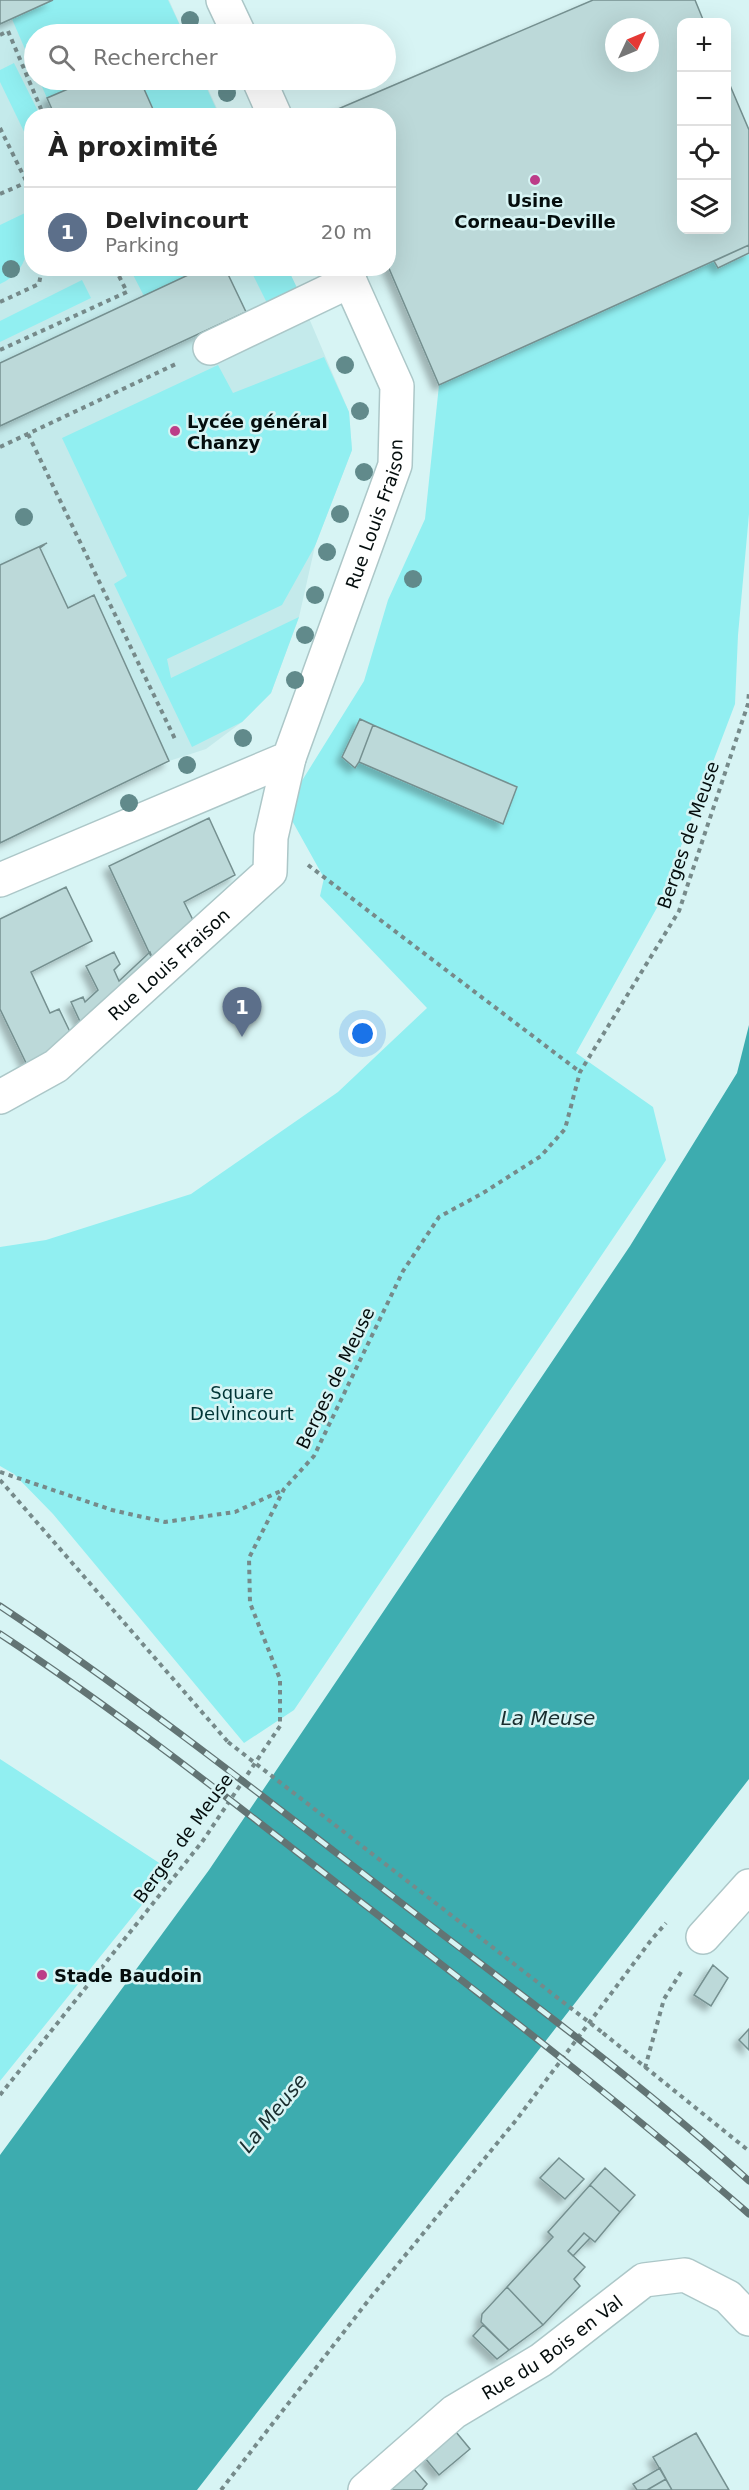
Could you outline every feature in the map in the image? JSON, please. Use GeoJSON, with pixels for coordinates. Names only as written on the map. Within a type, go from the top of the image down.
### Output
{"type":"FeatureCollection","features":[{"type":"Feature","properties":{"kind":"street"},"geometry":{"type":"LineString","coordinates":[[223,0],[234,24]]}},
{"type":"Feature","properties":{"kind":"street"},"geometry":{"type":"LineString","coordinates":[[263,90],[271,108]]}},
{"type":"Feature","properties":{"kind":"street"},"geometry":{"type":"LineString","coordinates":[[210,348],[345,276]]}},
{"type":"Feature","properties":{"kind":"street","name":"Rue Louis Fraison"},"geometry":{"type":"LineString","coordinates":[[0,1097],[56,1066],[270,872],[271,837],[289,758],[395,465],[397,386],[347,276]]}},
{"type":"Feature","properties":{"kind":"street"},"geometry":{"type":"LineString","coordinates":[[0,880],[289,758]]}},
{"type":"Feature","properties":{"kind":"street"},"geometry":{"type":"LineString","coordinates":[[703,1937],[749,1886]]}},
{"type":"Feature","properties":{"kind":"street","name":"Rue du Bois en Val"},"geometry":{"type":"LineString","coordinates":[[365,2490],[454,2412],[541,2360],[644,2280],[685,2275],[728,2297],[749,2319]]}},
{"type":"Feature","properties":{"kind":"path"},"geometry":{"type":"LineString","coordinates":[[0,35],[8,31],[24,69]]}},
{"type":"Feature","properties":{"kind":"path"},"geometry":{"type":"LineString","coordinates":[[33,90],[41,108]]}},
{"type":"Feature","properties":{"kind":"path"},"geometry":{"type":"LineString","coordinates":[[0,128],[24,178]]}},
{"type":"Feature","properties":{"kind":"path"},"geometry":{"type":"LineString","coordinates":[[0,194],[24,183]]}},
{"type":"Feature","properties":{"kind":"path"},"geometry":{"type":"LineString","coordinates":[[0,302],[39,284],[40,276]]}},
{"type":"Feature","properties":{"kind":"path"},"geometry":{"type":"LineString","coordinates":[[0,350],[127,292],[119,276]]}},
{"type":"Feature","properties":{"kind":"path"},"geometry":{"type":"LineString","coordinates":[[0,447],[210,348]]}},
{"type":"Feature","properties":{"kind":"path"},"geometry":{"type":"LineString","coordinates":[[28,434],[175,739]]}},
{"type":"Feature","properties":{"kind":"path","name":"Berges de Meuse"},"geometry":{"type":"LineString","coordinates":[[0,2095],[202,1842],[280,1726],[280,1679],[249,1603],[249,1558],[285,1489],[314,1456],[403,1271],[439,1217],[541,1156],[565,1129],[580,1072],[679,911],[748,704],[749,692]]}},
{"type":"Feature","properties":{"kind":"path"},"geometry":{"type":"LineString","coordinates":[[271,837],[580,1072]]}},
{"type":"Feature","properties":{"kind":"path"},"geometry":{"type":"LineString","coordinates":[[0,1472],[112,1510],[165,1522],[235,1512],[285,1489]]}},
{"type":"Feature","properties":{"kind":"path"},"geometry":{"type":"LineString","coordinates":[[0,1480],[228,1742],[603,2033],[749,2151]]}},
{"type":"Feature","properties":{"kind":"path"},"geometry":{"type":"LineString","coordinates":[[221,2490],[371,2297],[517,2119],[667,1922]]}},
{"type":"Feature","properties":{"kind":"path"},"geometry":{"type":"LineString","coordinates":[[645,2068],[664,1999],[703,1937]]}},
{"type":"Feature","properties":{"kind":"shaded area","name":"Lycée général Chanzy"},"geometry":{"type":"Polygon","coordinates":[[[0,0],[169,0],[180,24],[24,24],[24,90],[209,90],[217,108],[24,108],[24,276],[291,276],[349,412],[352,450],[315,546],[299,617],[271,693],[242,722],[206,749],[169,761],[0,843],[0,0]]]}},
{"type":"Feature","properties":{"kind":"green space"},"geometry":{"type":"Polygon","coordinates":[[[53,0],[168,0],[179,24],[24,24],[24,47],[12,19],[53,0]]]}},
{"type":"Feature","properties":{"kind":"green space"},"geometry":{"type":"Polygon","coordinates":[[[14,63],[24,83],[24,90],[28,90],[36,108],[24,108],[24,132],[0,82],[0,70],[14,63]]]}},
{"type":"Feature","properties":{"kind":"green space"},"geometry":{"type":"Polygon","coordinates":[[[43,90],[66,90],[47,98],[43,90]]]}},
{"type":"Feature","properties":{"kind":"green space"},"geometry":{"type":"Polygon","coordinates":[[[145,90],[208,90],[216,108],[153,108],[145,90]]]}},
{"type":"Feature","properties":{"kind":"green space"},"geometry":{"type":"Polygon","coordinates":[[[24,213],[23,263],[18,271],[0,284],[0,225],[24,213]]]}},
{"type":"Feature","properties":{"kind":"green space","name":"Square Delvincourt"},"geometry":{"type":"Polygon","coordinates":[[[749,254],[749,514],[738,635],[735,704],[659,904],[576,1053],[653,1107],[666,1160],[294,1710],[244,1743],[53,1514],[14,1474],[0,1466],[0,1247],[46,1240],[191,1194],[338,1092],[427,1008],[320,896],[324,878],[285,808],[364,681],[388,600],[425,519],[439,385],[714,261],[718,268],[749,254]]]}},
{"type":"Feature","properties":{"kind":"green space"},"geometry":{"type":"Polygon","coordinates":[[[134,276],[188,276],[144,296],[134,276]]]}},
{"type":"Feature","properties":{"kind":"green space"},"geometry":{"type":"Polygon","coordinates":[[[254,276],[291,276],[299,292],[268,305],[254,276]]]}},
{"type":"Feature","properties":{"kind":"green space"},"geometry":{"type":"Polygon","coordinates":[[[82,280],[91,298],[0,342],[0,321],[82,280]]]}},
{"type":"Feature","properties":{"kind":"green space"},"geometry":{"type":"Polygon","coordinates":[[[324,357],[349,412],[352,450],[315,546],[282,605],[167,659],[171,678],[299,617],[271,693],[242,722],[192,747],[114,584],[127,576],[62,438],[218,365],[233,393],[324,357]]]}},
{"type":"Feature","properties":{"kind":"green space","name":"Stade Baudoin"},"geometry":{"type":"Polygon","coordinates":[[[0,1759],[170,1870],[0,2081],[0,1759]]]}},
{"type":"Feature","properties":{"kind":"water","name":"La Meuse"},"geometry":{"type":"Polygon","coordinates":[[[749,1025],[749,1779],[197,2490],[0,2490],[0,2155],[209,1870],[630,1246],[737,1073],[749,1025]]]}},
{"type":"Feature","properties":{"kind":"building"},"geometry":{"type":"Polygon","coordinates":[[[0,0],[53,0],[0,24],[0,0]]]}},
{"type":"Feature","properties":{"kind":"building","name":"Usine Corneau-Deville"},"geometry":{"type":"Polygon","coordinates":[[[593,0],[695,0],[702,18],[677,18],[677,234],[731,234],[731,88],[749,130],[749,245],[439,385],[392,276],[396,276],[396,108],[340,108],[382,90],[396,90],[396,84],[593,0]]]}},
{"type":"Feature","properties":{"kind":"building"},"geometry":{"type":"Polygon","coordinates":[[[66,90],[144,90],[152,108],[51,108],[47,98],[66,90]]]}},
{"type":"Feature","properties":{"kind":"building"},"geometry":{"type":"Polygon","coordinates":[[[749,245],[749,253],[718,268],[714,261],[749,245]]]}},
{"type":"Feature","properties":{"kind":"building"},"geometry":{"type":"Polygon","coordinates":[[[186,276],[229,276],[246,312],[0,426],[0,363],[186,276]]]}},
{"type":"Feature","properties":{"kind":"building"},"geometry":{"type":"Polygon","coordinates":[[[47,543],[40,548],[68,608],[94,595],[169,761],[0,843],[0,565],[47,543]]]}},
{"type":"Feature","properties":{"kind":"building"},"geometry":{"type":"Polygon","coordinates":[[[360,719],[373,725],[355,768],[342,757],[360,719]]]}},
{"type":"Feature","properties":{"kind":"building"},"geometry":{"type":"Polygon","coordinates":[[[373,725],[517,787],[503,824],[359,762],[373,725]]]}},
{"type":"Feature","properties":{"kind":"building"},"geometry":{"type":"Polygon","coordinates":[[[209,818],[235,875],[184,902],[196,926],[155,965],[109,866],[209,818]]]}},
{"type":"Feature","properties":{"kind":"building"},"geometry":{"type":"Polygon","coordinates":[[[66,887],[92,941],[31,972],[50,1013],[59,1009],[72,1036],[28,1067],[0,1009],[0,919],[66,887]]]}},
{"type":"Feature","properties":{"kind":"building"},"geometry":{"type":"Polygon","coordinates":[[[114,952],[120,964],[114,970],[119,981],[150,952],[155,965],[83,1028],[71,1002],[83,997],[85,1002],[98,990],[86,966],[114,952]]]}},
{"type":"Feature","properties":{"kind":"building"},"geometry":{"type":"Polygon","coordinates":[[[713,1965],[728,1978],[711,2006],[694,1995],[713,1965]]]}},
{"type":"Feature","properties":{"kind":"building"},"geometry":{"type":"Polygon","coordinates":[[[749,2029],[749,2050],[739,2040],[749,2029]]]}},
{"type":"Feature","properties":{"kind":"building"},"geometry":{"type":"Polygon","coordinates":[[[559,2158],[584,2179],[565,2199],[540,2178],[559,2158]]]}},
{"type":"Feature","properties":{"kind":"building"},"geometry":{"type":"Polygon","coordinates":[[[605,2168],[635,2195],[620,2212],[590,2185],[605,2168]]]}},
{"type":"Feature","properties":{"kind":"building"},"geometry":{"type":"Polygon","coordinates":[[[590,2185],[620,2212],[595,2242],[584,2233],[568,2251],[585,2267],[574,2279],[580,2286],[543,2325],[507,2287],[553,2237],[548,2232],[590,2185]]]}},
{"type":"Feature","properties":{"kind":"building"},"geometry":{"type":"Polygon","coordinates":[[[584,2233],[590,2238],[573,2256],[568,2251],[584,2233]]]}},
{"type":"Feature","properties":{"kind":"building"},"geometry":{"type":"Polygon","coordinates":[[[507,2287],[543,2325],[509,2350],[481,2322],[482,2314],[507,2287]]]}},
{"type":"Feature","properties":{"kind":"building"},"geometry":{"type":"Polygon","coordinates":[[[483,2325],[509,2350],[497,2359],[473,2336],[483,2325]]]}},
{"type":"Feature","properties":{"kind":"building"},"geometry":{"type":"Polygon","coordinates":[[[456,2432],[470,2449],[439,2475],[425,2458],[456,2432]]]}},
{"type":"Feature","properties":{"kind":"building"},"geometry":{"type":"Polygon","coordinates":[[[696,2433],[729,2490],[672,2490],[653,2457],[696,2433]]]}},
{"type":"Feature","properties":{"kind":"building"},"geometry":{"type":"Polygon","coordinates":[[[413,2468],[427,2484],[422,2490],[388,2490],[413,2468]]]}},
{"type":"Feature","properties":{"kind":"building"},"geometry":{"type":"Polygon","coordinates":[[[660,2468],[666,2479],[647,2490],[637,2490],[633,2484],[660,2468]]]}},
{"type":"Feature","properties":{"kind":"building"},"geometry":{"type":"Polygon","coordinates":[[[666,2479],[672,2490],[647,2490],[666,2479]]]}},
{"type":"Feature","properties":{"kind":"railway"},"geometry":{"type":"LineString","coordinates":[[0,1606],[205,1752],[536,2006],[666,2109],[749,2181]]}},
{"type":"Feature","properties":{"kind":"railway"},"geometry":{"type":"LineString","coordinates":[[0,1634],[135,1728],[266,1828],[553,2052],[749,2214]]}},
{"type":"Feature","properties":{"kind":"place","name":"Usine Corneau-Deville"},"geometry":{"type":"Point","coordinates":[535,180]}},
{"type":"Feature","properties":{"kind":"place","name":"Lycée général Chanzy"},"geometry":{"type":"Point","coordinates":[175,431]}},
{"type":"Feature","properties":{"kind":"place","name":"Delvincourt"},"geometry":{"type":"Point","coordinates":[242,1037]}},
{"type":"Feature","properties":{"kind":"place","name":"Stade Baudoin"},"geometry":{"type":"Point","coordinates":[42,1975]}}]}
